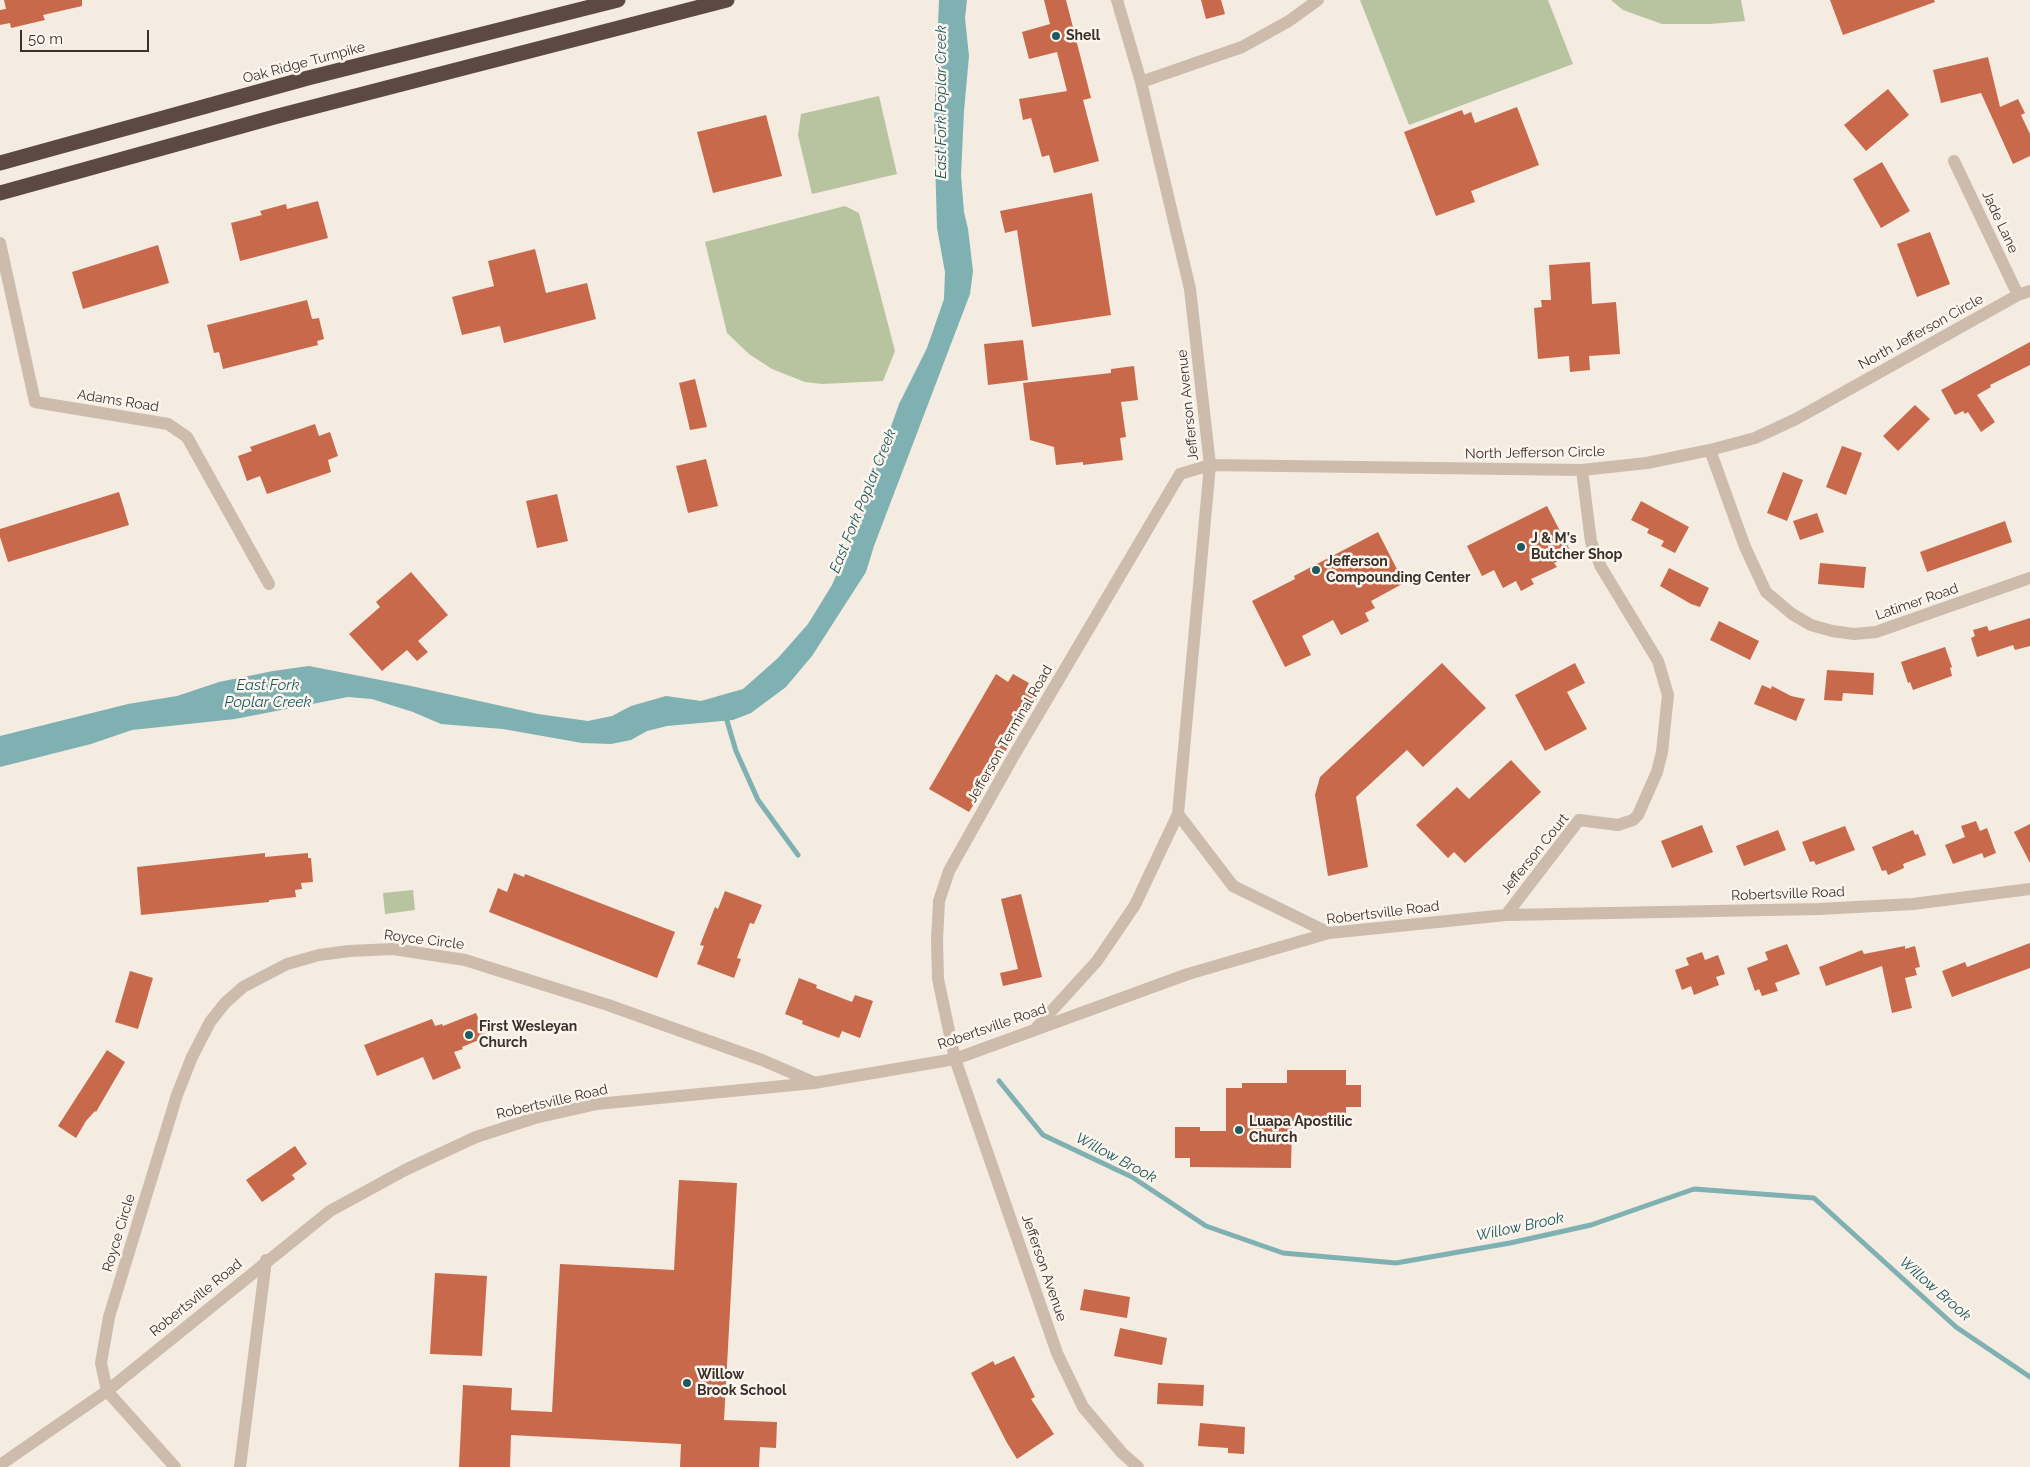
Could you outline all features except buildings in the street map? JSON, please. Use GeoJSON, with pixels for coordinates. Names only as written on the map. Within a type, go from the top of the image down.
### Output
{"type":"FeatureCollection","features":[{"type":"Feature","properties":{"kind":"highway","name":"Oak Ridge Turnpike"},"geometry":{"type":"LineString","coordinates":[[0,162],[317,76],[618,0]]}},
{"type":"Feature","properties":{"kind":"highway"},"geometry":{"type":"LineString","coordinates":[[0,193],[278,116],[727,0]]}},
{"type":"Feature","properties":{"kind":"street","name":"Jefferson Avenue"},"geometry":{"type":"LineString","coordinates":[[1035,1028],[1097,961],[1135,905],[1178,814],[1210,465],[1190,289],[1141,82],[1117,0]]}},
{"type":"Feature","properties":{"kind":"street"},"geometry":{"type":"LineString","coordinates":[[1141,82],[1242,47],[1289,21],[1318,0]]}},
{"type":"Feature","properties":{"kind":"street","name":"Jade Lane"},"geometry":{"type":"LineString","coordinates":[[1954,160],[2024,293]]}},
{"type":"Feature","properties":{"kind":"street","name":"Adams Road"},"geometry":{"type":"LineString","coordinates":[[0,243],[34,402],[168,424],[187,437],[269,584]]}},
{"type":"Feature","properties":{"kind":"street","name":"North Jefferson Circle"},"geometry":{"type":"LineString","coordinates":[[1210,465],[1582,470],[1647,463],[1710,450],[1755,438],[1796,419],[2024,293]]}},
{"type":"Feature","properties":{"kind":"street","name":"Latimer Road"},"geometry":{"type":"LineString","coordinates":[[1710,450],[1745,547],[1766,592],[1792,614],[1810,625],[1854,634],[1876,632],[2030,578]]}},
{"type":"Feature","properties":{"kind":"street","name":"Jefferson Terminal Road"},"geometry":{"type":"LineString","coordinates":[[955,1059],[938,978],[939,901],[949,870],[1013,757],[1180,474],[1210,465]]}},
{"type":"Feature","properties":{"kind":"street","name":"Jefferson Court"},"geometry":{"type":"LineString","coordinates":[[1506,915],[1579,820],[1618,825],[1633,820],[1638,815],[1657,772],[1662,752],[1668,695],[1658,661],[1602,567],[1591,542],[1582,470]]}},
{"type":"Feature","properties":{"kind":"street"},"geometry":{"type":"LineString","coordinates":[[1178,814],[1233,886],[1329,933]]}},
{"type":"Feature","properties":{"kind":"street","name":"Robertsville Road"},"geometry":{"type":"LineString","coordinates":[[0,1465],[107,1391],[266,1260],[330,1210],[405,1170],[476,1137],[535,1118],[597,1104],[814,1083],[955,1059],[1035,1028],[1188,974],[1329,933],[1506,915],[1819,909],[1913,904],[2030,889]]}},
{"type":"Feature","properties":{"kind":"street","name":"Royce Circle"},"geometry":{"type":"LineString","coordinates":[[107,1391],[101,1363],[109,1317],[177,1095],[192,1057],[210,1022],[225,1003],[243,987],[287,964],[319,955],[393,949],[465,960],[608,1005],[762,1060],[814,1083]]}},
{"type":"Feature","properties":{"kind":"street","name":"Jefferson Avenue"},"geometry":{"type":"LineString","coordinates":[[955,1059],[1058,1353],[1073,1388],[1083,1407],[1122,1453],[1138,1467]]}},
{"type":"Feature","properties":{"kind":"street"},"geometry":{"type":"LineString","coordinates":[[240,1467],[266,1260]]}},
{"type":"Feature","properties":{"kind":"street"},"geometry":{"type":"LineString","coordinates":[[107,1391],[175,1467]]}},
{"type":"Feature","properties":{"kind":"green space"},"geometry":{"type":"Polygon","coordinates":[[[1360,0],[1548,0],[1573,64],[1409,125],[1360,0]]]}},
{"type":"Feature","properties":{"kind":"green space"},"geometry":{"type":"Polygon","coordinates":[[[1611,0],[1741,0],[1745,21],[1710,24],[1662,24],[1623,10],[1611,0]]]}},
{"type":"Feature","properties":{"kind":"green space"},"geometry":{"type":"Polygon","coordinates":[[[879,96],[897,174],[812,194],[798,135],[801,114],[879,96]]]}},
{"type":"Feature","properties":{"kind":"green space"},"geometry":{"type":"Polygon","coordinates":[[[845,206],[859,213],[895,351],[883,381],[822,384],[805,382],[772,369],[749,354],[727,333],[705,242],[845,206]]]}},
{"type":"Feature","properties":{"kind":"green space"},"geometry":{"type":"Polygon","coordinates":[[[413,890],[415,910],[385,914],[383,893],[413,890]]]}},
{"type":"Feature","properties":{"kind":"water","name":"East Fork Poplar Creek"},"geometry":{"type":"Polygon","coordinates":[[[939,0],[967,0],[965,18],[969,56],[961,175],[964,212],[973,271],[970,294],[874,546],[866,572],[812,656],[786,687],[751,713],[733,720],[667,726],[647,731],[631,740],[611,744],[582,743],[503,729],[441,724],[413,712],[372,699],[348,697],[235,719],[132,730],[91,744],[0,767],[0,736],[128,704],[177,696],[219,682],[309,666],[538,714],[588,721],[612,716],[631,706],[666,696],[701,701],[743,689],[778,658],[808,624],[832,585],[848,548],[899,404],[927,348],[944,299],[945,272],[937,228],[934,121],[939,0]]]}},
{"type":"Feature","properties":{"kind":"waterway","name":"Willow Brook"},"geometry":{"type":"LineString","coordinates":[[725,714],[736,751],[758,800],[798,855]]}},
{"type":"Feature","properties":{"kind":"waterway","name":"Willow Brook"},"geometry":{"type":"LineString","coordinates":[[999,1081],[1043,1135],[1132,1177],[1206,1226],[1283,1253],[1396,1263],[1510,1243],[1591,1225],[1694,1189],[1814,1198],[1956,1327],[2030,1377]]}},
{"type":"Feature","properties":{"kind":"place","name":"Shell"},"geometry":{"type":"Point","coordinates":[1056,36]}},
{"type":"Feature","properties":{"kind":"place","name":"J & M's Butcher Shop"},"geometry":{"type":"Point","coordinates":[1521,547]}},
{"type":"Feature","properties":{"kind":"place","name":"Jefferson Compounding Center"},"geometry":{"type":"Point","coordinates":[1316,570]}},
{"type":"Feature","properties":{"kind":"place","name":"First Wesleyan Church"},"geometry":{"type":"Point","coordinates":[469,1035]}},
{"type":"Feature","properties":{"kind":"place","name":"Luapa Apostilic Church"},"geometry":{"type":"Point","coordinates":[1239,1130]}},
{"type":"Feature","properties":{"kind":"place","name":"Willow Brook School"},"geometry":{"type":"Point","coordinates":[687,1383]}}]}
